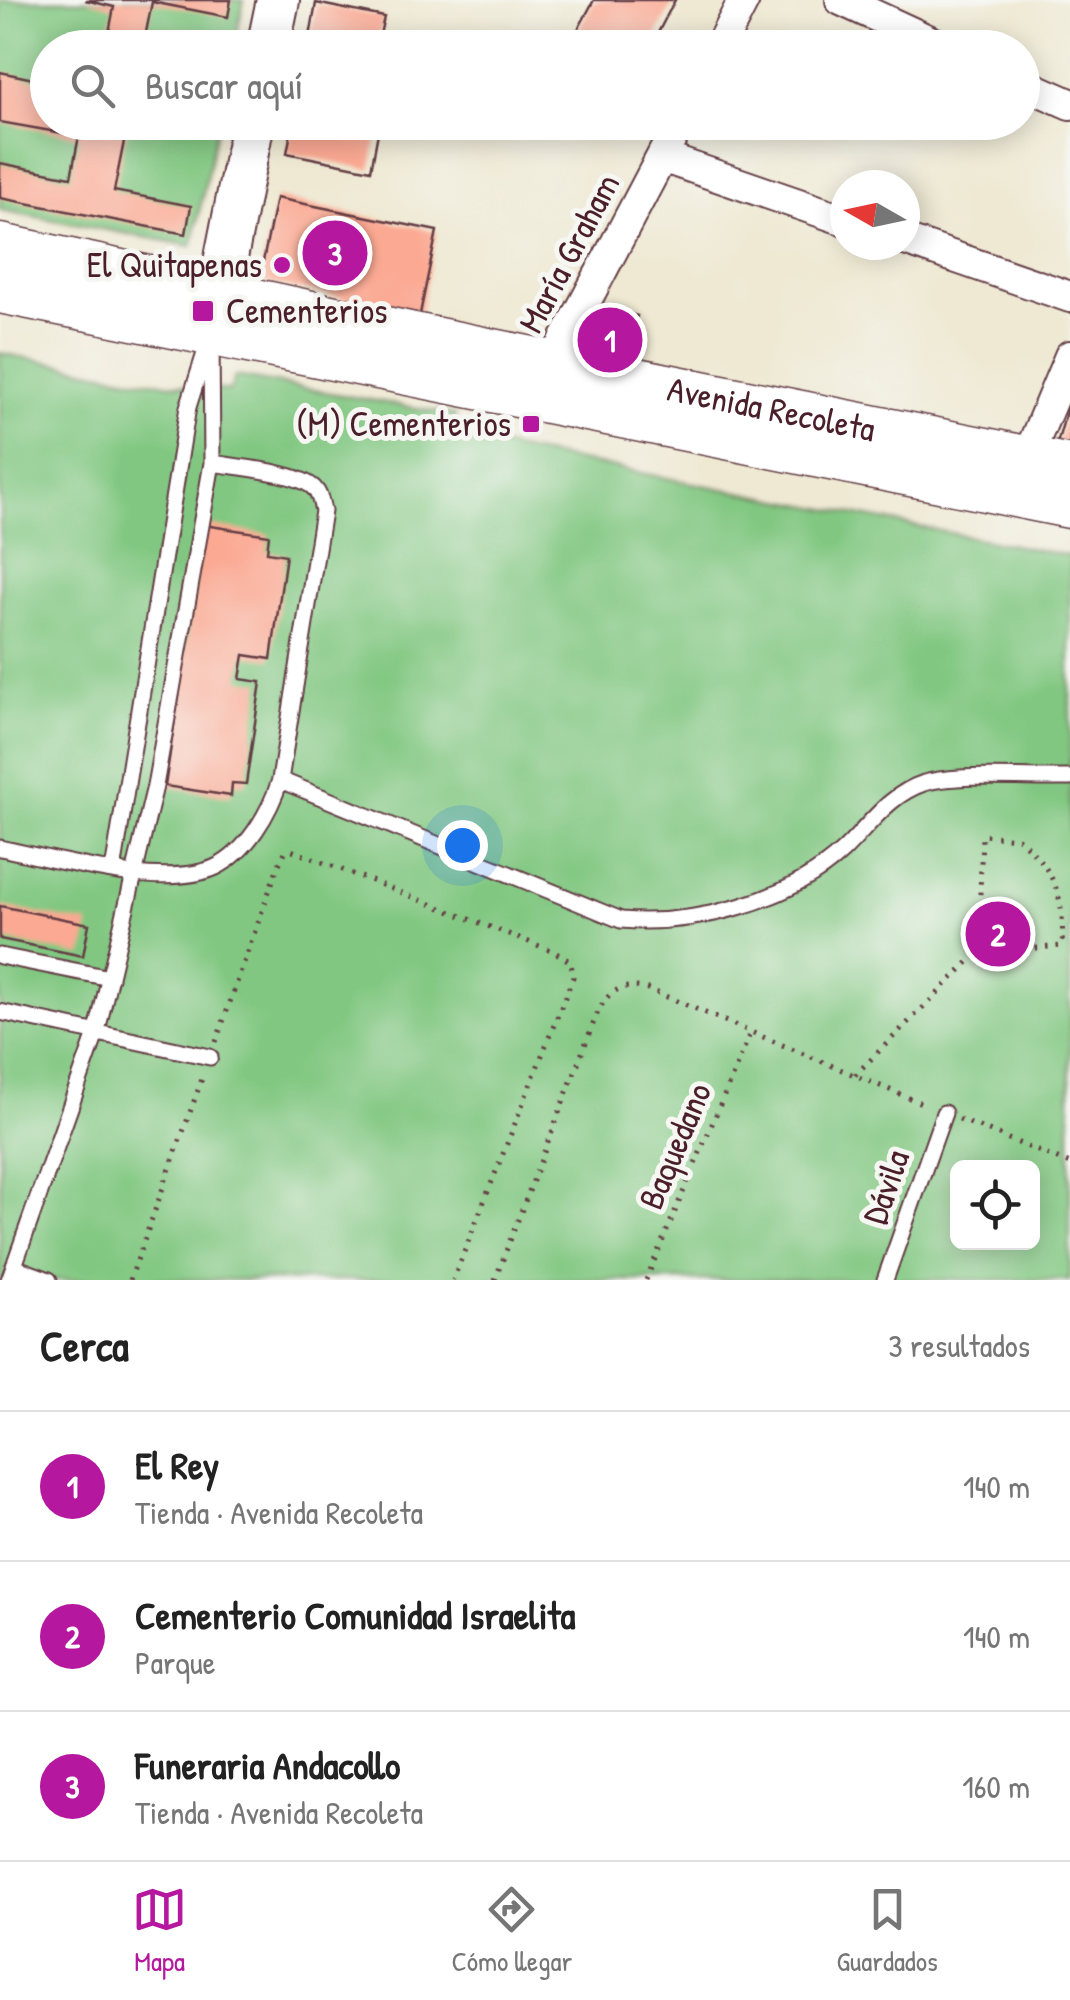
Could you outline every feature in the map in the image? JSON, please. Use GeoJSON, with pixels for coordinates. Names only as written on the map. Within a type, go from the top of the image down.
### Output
{"type":"FeatureCollection","features":[{"type":"Feature","properties":{"kind":"main road"},"geometry":{"type":"LineString","coordinates":[[272,30],[278,0]]}},
{"type":"Feature","properties":{"kind":"main road"},"geometry":{"type":"LineString","coordinates":[[215,313],[249,140]]}},
{"type":"Feature","properties":{"kind":"main road","name":"Avenida Recoleta"},"geometry":{"type":"LineString","coordinates":[[0,248],[215,313],[1070,504]]}},
{"type":"Feature","properties":{"kind":"main road","name":"Avenida Recoleta"},"geometry":{"type":"LineString","coordinates":[[0,289],[215,313],[552,365],[1048,465]]}},
{"type":"Feature","properties":{"kind":"street"},"geometry":{"type":"LineString","coordinates":[[729,30],[744,0]]}},
{"type":"Feature","properties":{"kind":"street"},"geometry":{"type":"LineString","coordinates":[[840,0],[906,30]]}},
{"type":"Feature","properties":{"kind":"street"},"geometry":{"type":"LineString","coordinates":[[1040,91],[1070,104]]}},
{"type":"Feature","properties":{"kind":"street","name":"María Graham"},"geometry":{"type":"LineString","coordinates":[[552,365],[671,140]]}},
{"type":"Feature","properties":{"kind":"street"},"geometry":{"type":"LineString","coordinates":[[662,157],[830,215]]}},
{"type":"Feature","properties":{"kind":"street"},"geometry":{"type":"LineString","coordinates":[[920,245],[1070,297]]}},
{"type":"Feature","properties":{"kind":"street"},"geometry":{"type":"LineString","coordinates":[[1048,465],[1070,356]]}},
{"type":"Feature","properties":{"kind":"lane"},"geometry":{"type":"LineString","coordinates":[[49,1280],[11,1273],[98,1031],[155,786],[212,462],[215,313]]}},
{"type":"Feature","properties":{"kind":"lane"},"geometry":{"type":"LineString","coordinates":[[113,871],[188,407],[215,313]]}},
{"type":"Feature","properties":{"kind":"lane"},"geometry":{"type":"LineString","coordinates":[[0,848],[113,871],[180,875],[220,865],[238,850],[274,798],[323,511],[321,499],[315,489],[300,480],[212,462]]}},
{"type":"Feature","properties":{"kind":"lane"},"geometry":{"type":"LineString","coordinates":[[280,780],[621,920],[647,922],[709,915],[774,893],[842,852],[888,802],[923,784],[945,779],[1070,778]]}},
{"type":"Feature","properties":{"kind":"lane"},"geometry":{"type":"LineString","coordinates":[[0,956],[110,978]]}},
{"type":"Feature","properties":{"kind":"lane"},"geometry":{"type":"LineString","coordinates":[[0,1012],[210,1057]]}},
{"type":"Feature","properties":{"kind":"lane","name":"Dávila"},"geometry":{"type":"LineString","coordinates":[[885,1280],[944,1113]]}},
{"type":"Feature","properties":{"kind":"path"},"geometry":{"type":"LineString","coordinates":[[854,1074],[978,953],[1062,946],[1064,909],[1060,897],[1046,868],[1018,838],[982,836],[978,953]]}},
{"type":"Feature","properties":{"kind":"path"},"geometry":{"type":"LineString","coordinates":[[130,1280],[278,866],[284,852],[290,850],[555,952],[570,962],[573,977],[453,1280]]}},
{"type":"Feature","properties":{"kind":"path"},"geometry":{"type":"LineString","coordinates":[[494,1280],[595,1019],[612,990],[628,986],[648,989],[1070,1164]]}},
{"type":"Feature","properties":{"kind":"path","name":"Baquedano"},"geometry":{"type":"LineString","coordinates":[[646,1280],[751,1032]]}},
{"type":"Feature","properties":{"kind":"green space"},"geometry":{"type":"Polygon","coordinates":[[[0,0],[244,0],[238,30],[30,30],[30,140],[214,140],[192,246],[0,210],[0,0]]]}},
{"type":"Feature","properties":{"kind":"green space"},"geometry":{"type":"Polygon","coordinates":[[[0,353],[135,379],[230,391],[235,376],[455,415],[450,436],[1070,556],[1070,1280],[0,1280],[0,353]]]}},
{"type":"Feature","properties":{"kind":"building"},"geometry":{"type":"Polygon","coordinates":[[[85,0],[231,0],[228,17],[152,2],[147,30],[110,30],[114,7],[85,0]]]}},
{"type":"Feature","properties":{"kind":"building"},"geometry":{"type":"Polygon","coordinates":[[[594,0],[675,0],[659,30],[578,30],[594,0]]]}},
{"type":"Feature","properties":{"kind":"building"},"geometry":{"type":"Polygon","coordinates":[[[316,3],[384,17],[381,30],[311,30],[316,3]]]}},
{"type":"Feature","properties":{"kind":"building"},"geometry":{"type":"Polygon","coordinates":[[[0,72],[30,78],[30,127],[0,122],[0,72]]]}},
{"type":"Feature","properties":{"kind":"building"},"geometry":{"type":"Polygon","coordinates":[[[78,140],[124,140],[114,191],[191,206],[186,234],[0,198],[0,163],[71,177],[78,140]]]}},
{"type":"Feature","properties":{"kind":"building"},"geometry":{"type":"Polygon","coordinates":[[[290,140],[377,140],[371,170],[287,153],[290,140]]]}},
{"type":"Feature","properties":{"kind":"building"},"geometry":{"type":"Polygon","coordinates":[[[276,198],[437,231],[420,314],[259,281],[276,198]]]}},
{"type":"Feature","properties":{"kind":"building"},"geometry":{"type":"Polygon","coordinates":[[[603,307],[637,316],[627,356],[591,348],[587,332],[603,307]]]}},
{"type":"Feature","properties":{"kind":"building"},"geometry":{"type":"Polygon","coordinates":[[[1070,402],[1070,453],[1057,444],[1070,402]]]}},
{"type":"Feature","properties":{"kind":"building"},"geometry":{"type":"Polygon","coordinates":[[[204,525],[269,535],[267,552],[286,555],[271,659],[244,655],[240,679],[261,682],[246,784],[232,783],[231,796],[165,786],[204,525]]]}},
{"type":"Feature","properties":{"kind":"building"},"geometry":{"type":"Polygon","coordinates":[[[0,906],[89,924],[83,956],[0,939],[0,906]]]}},
{"type":"Feature","properties":{"kind":"place","name":"Funeraria Andacollo"},"geometry":{"type":"Point","coordinates":[335,253]}},
{"type":"Feature","properties":{"kind":"place","name":"El Quitapenas"},"geometry":{"type":"Point","coordinates":[282,265]}},
{"type":"Feature","properties":{"kind":"place","name":"Cementerios"},"geometry":{"type":"Point","coordinates":[203,311]}},
{"type":"Feature","properties":{"kind":"place","name":"El Rey"},"geometry":{"type":"Point","coordinates":[610,340]}},
{"type":"Feature","properties":{"kind":"place","name":"(M) Cementerios"},"geometry":{"type":"Point","coordinates":[531,424]}},
{"type":"Feature","properties":{"kind":"place","name":"Cementerio Comunidad Israelita"},"geometry":{"type":"Point","coordinates":[998,934]}}]}
